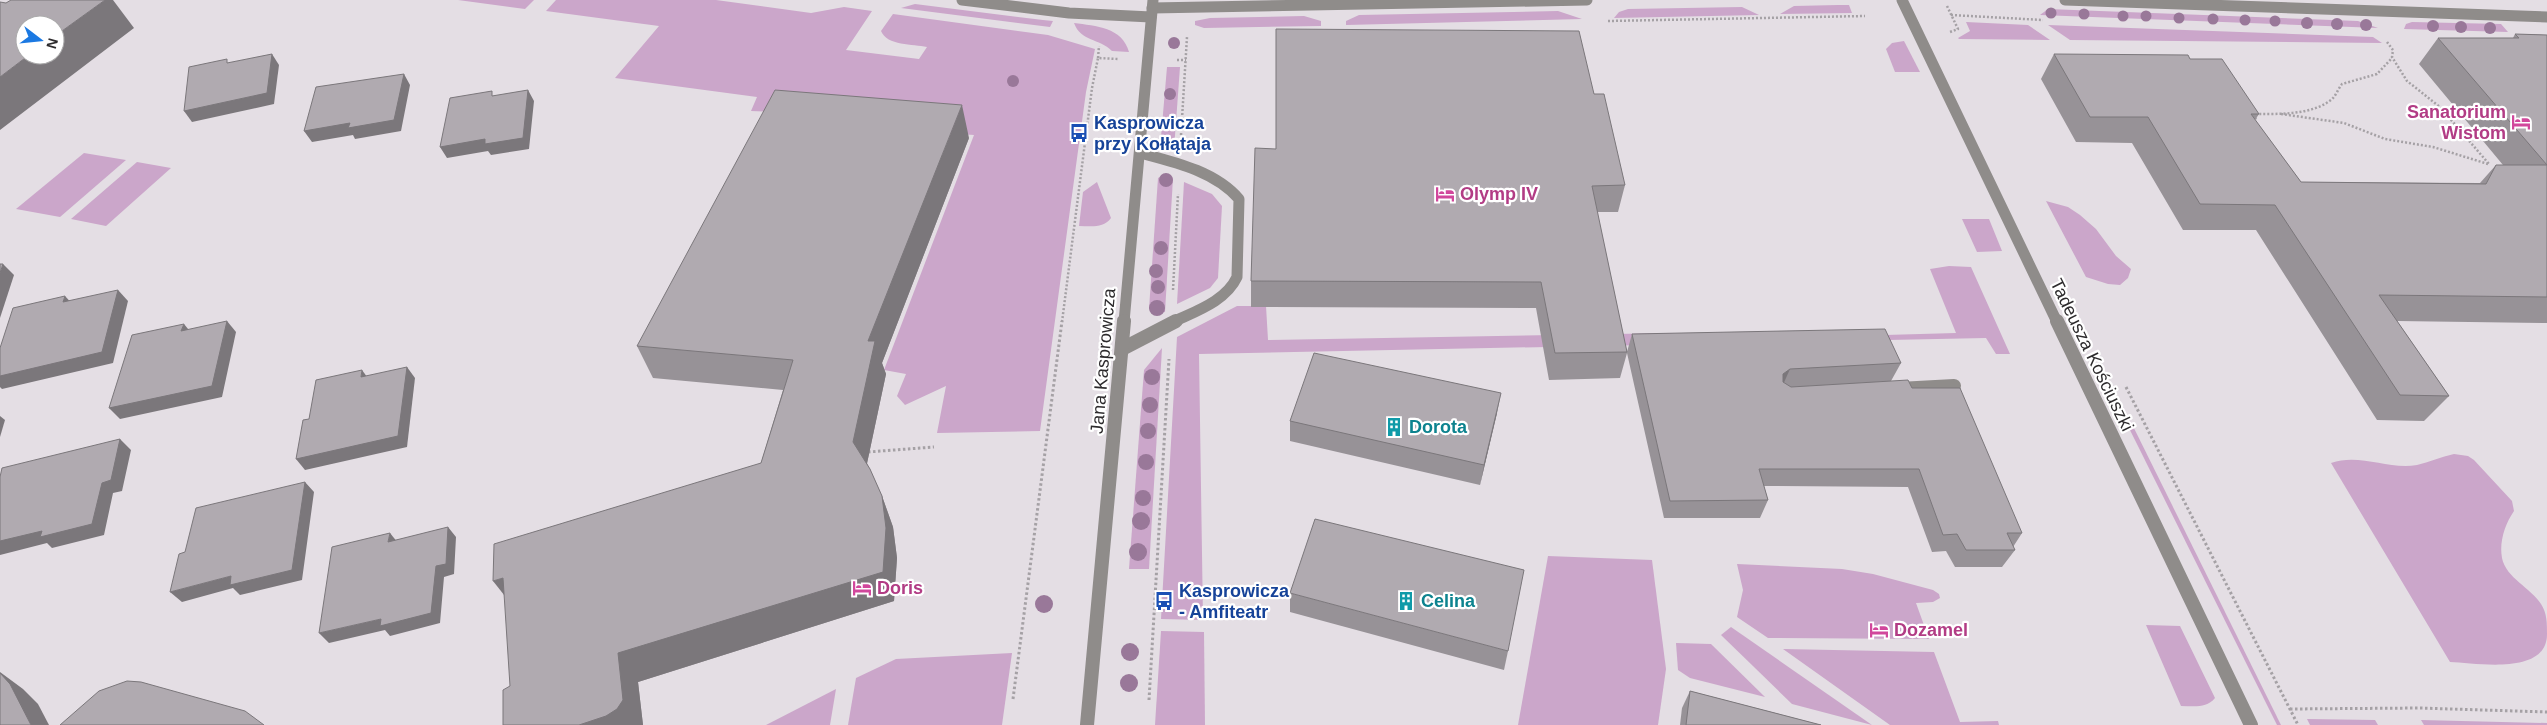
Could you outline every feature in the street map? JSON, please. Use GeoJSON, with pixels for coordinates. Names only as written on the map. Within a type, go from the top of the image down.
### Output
{"type":"FeatureCollection","features":[{"type":"Feature","properties":{"kind":"street"},"geometry":{"type":"LineString","coordinates":[[962,0],[1076,14],[1152,9],[1587,0]]}},
{"type":"Feature","properties":{"kind":"street","name":"Tadeusza Kościuszki"},"geometry":{"type":"LineString","coordinates":[[1902,0],[2251,725]]}},
{"type":"Feature","properties":{"kind":"street"},"geometry":{"type":"LineString","coordinates":[[2065,0],[2547,17]]}},
{"type":"Feature","properties":{"kind":"street","name":"Jana Kasprowicza"},"geometry":{"type":"LineString","coordinates":[[1087,725],[1152,9]]}},
{"type":"Feature","properties":{"kind":"street"},"geometry":{"type":"LineString","coordinates":[[1122,349],[1220,298],[1232,288],[1237,277],[1239,199],[1234,191],[1192,170],[1140,153]]}},
{"type":"Feature","properties":{"kind":"street"},"geometry":{"type":"LineString","coordinates":[[1887,390],[1954,386]]}},
{"type":"Feature","properties":{"kind":"path"},"geometry":{"type":"LineString","coordinates":[[1950,15],[2044,20]]}},
{"type":"Feature","properties":{"kind":"path"},"geometry":{"type":"LineString","coordinates":[[2281,114],[2307,109],[2328,102],[2334,98],[2342,84],[2376,77],[2389,64],[2392,57],[2393,50],[2383,37]]}},
{"type":"Feature","properties":{"kind":"path"},"geometry":{"type":"LineString","coordinates":[[2251,127],[2257,114],[2281,114],[2344,123],[2385,139],[2433,147],[2489,164],[2440,107],[2407,80],[2392,57]]}},
{"type":"Feature","properties":{"kind":"path"},"geometry":{"type":"LineString","coordinates":[[1013,699],[1092,88],[1098,58],[1121,59]]}},
{"type":"Feature","properties":{"kind":"path"},"geometry":{"type":"LineString","coordinates":[[868,452],[934,447]]}},
{"type":"Feature","properties":{"kind":"path"},"geometry":{"type":"LineString","coordinates":[[2290,709],[2374,710],[2419,708],[2547,712]]}},
{"type":"Feature","properties":{"kind":"shaded area"},"geometry":{"type":"Polygon","coordinates":[[[458,0],[534,0],[525,9],[458,0]]]}},
{"type":"Feature","properties":{"kind":"shaded area"},"geometry":{"type":"Polygon","coordinates":[[[556,0],[716,0],[811,13],[844,7],[872,11],[846,50],[919,59],[927,47],[894,42],[884,36],[881,31],[893,14],[1048,35],[1095,49],[1086,92],[1040,431],[937,433],[946,386],[905,405],[897,396],[906,374],[884,370],[974,135],[786,122],[781,112],[751,111],[757,97],[615,78],[659,26],[546,11],[556,0]]]}},
{"type":"Feature","properties":{"kind":"shaded area"},"geometry":{"type":"Polygon","coordinates":[[[915,4],[1053,21],[1050,27],[901,8],[915,4]]]}},
{"type":"Feature","properties":{"kind":"shaded area"},"geometry":{"type":"Polygon","coordinates":[[[1849,5],[1852,13],[1780,14],[1794,6],[1849,5]]]}},
{"type":"Feature","properties":{"kind":"shaded area"},"geometry":{"type":"Polygon","coordinates":[[[1742,7],[1759,15],[1614,18],[1619,12],[1628,9],[1742,7]]]}},
{"type":"Feature","properties":{"kind":"shaded area"},"geometry":{"type":"Polygon","coordinates":[[[2048,9],[2358,21],[2378,28],[2040,15],[2048,9]]]}},
{"type":"Feature","properties":{"kind":"shaded area"},"geometry":{"type":"Polygon","coordinates":[[[1558,11],[1582,19],[1346,25],[1346,21],[1359,15],[1558,11]]]}},
{"type":"Feature","properties":{"kind":"shaded area"},"geometry":{"type":"Polygon","coordinates":[[[1304,16],[1321,21],[1321,26],[1204,28],[1195,25],[1195,21],[1210,18],[1304,16]]]}},
{"type":"Feature","properties":{"kind":"shaded area"},"geometry":{"type":"Polygon","coordinates":[[[1966,22],[2028,25],[2050,40],[1959,39],[1970,31],[1966,22]]]}},
{"type":"Feature","properties":{"kind":"shaded area"},"geometry":{"type":"Polygon","coordinates":[[[2412,22],[2501,24],[2508,32],[2404,29],[2406,24],[2412,22]]]}},
{"type":"Feature","properties":{"kind":"shaded area"},"geometry":{"type":"Polygon","coordinates":[[[1074,23],[1107,29],[1121,37],[1129,52],[1112,51],[1081,34],[1074,23]]]}},
{"type":"Feature","properties":{"kind":"shaded area"},"geometry":{"type":"Polygon","coordinates":[[[2048,25],[2373,37],[2382,43],[2070,40],[2048,25]]]}},
{"type":"Feature","properties":{"kind":"shaded area"},"geometry":{"type":"Polygon","coordinates":[[[1904,41],[1920,72],[1895,72],[1886,49],[1892,43],[1904,41]]]}},
{"type":"Feature","properties":{"kind":"shaded area"},"geometry":{"type":"Polygon","coordinates":[[[1167,67],[1180,67],[1174,149],[1161,137],[1167,67]]]}},
{"type":"Feature","properties":{"kind":"shaded area"},"geometry":{"type":"Polygon","coordinates":[[[84,153],[126,160],[60,217],[16,209],[84,153]]]}},
{"type":"Feature","properties":{"kind":"shaded area"},"geometry":{"type":"Polygon","coordinates":[[[137,162],[171,168],[106,226],[71,219],[137,162]]]}},
{"type":"Feature","properties":{"kind":"shaded area"},"geometry":{"type":"Polygon","coordinates":[[[1166,174],[1173,178],[1165,312],[1155,314],[1149,309],[1158,178],[1166,174]]]}},
{"type":"Feature","properties":{"kind":"shaded area"},"geometry":{"type":"Polygon","coordinates":[[[1097,182],[1111,218],[1108,222],[1100,225],[1079,226],[1083,192],[1097,182]]]}},
{"type":"Feature","properties":{"kind":"shaded area"},"geometry":{"type":"Polygon","coordinates":[[[1184,182],[1212,194],[1222,206],[1218,278],[1210,288],[1177,304],[1184,182]]]}},
{"type":"Feature","properties":{"kind":"shaded area"},"geometry":{"type":"Polygon","coordinates":[[[2046,201],[2068,207],[2096,229],[2116,256],[2131,269],[2128,278],[2120,285],[2108,284],[2086,277],[2046,201]]]}},
{"type":"Feature","properties":{"kind":"shaded area"},"geometry":{"type":"Polygon","coordinates":[[[1962,219],[1989,219],[2002,251],[1977,252],[1962,219]]]}},
{"type":"Feature","properties":{"kind":"shaded area"},"geometry":{"type":"Polygon","coordinates":[[[1949,266],[1971,267],[2010,354],[1996,354],[1986,338],[1199,354],[1203,620],[1161,619],[1177,337],[1237,306],[1266,306],[1268,340],[1673,333],[1676,341],[1956,333],[1930,269],[1949,266]]]}},
{"type":"Feature","properties":{"kind":"shaded area"},"geometry":{"type":"Polygon","coordinates":[[[1162,348],[1149,569],[1129,569],[1144,370],[1162,348]]]}},
{"type":"Feature","properties":{"kind":"shaded area"},"geometry":{"type":"Polygon","coordinates":[[[2116,402],[2124,408],[2281,725],[2277,725],[2116,402]]]}},
{"type":"Feature","properties":{"kind":"shaded area"},"geometry":{"type":"Polygon","coordinates":[[[2454,454],[2468,456],[2474,460],[2512,501],[2514,511],[2508,522],[2501,546],[2504,565],[2513,577],[2537,598],[2547,622],[2544,647],[2536,656],[2523,662],[2493,665],[2450,662],[2331,463],[2353,460],[2406,466],[2417,465],[2454,454]]]}},
{"type":"Feature","properties":{"kind":"shaded area"},"geometry":{"type":"Polygon","coordinates":[[[1548,556],[1652,560],[1666,669],[1658,725],[1518,725],[1548,556]]]}},
{"type":"Feature","properties":{"kind":"shaded area"},"geometry":{"type":"Polygon","coordinates":[[[1737,564],[1842,569],[1873,574],[1933,590],[1939,594],[1940,598],[1933,602],[1916,603],[1929,639],[1768,638],[1737,617],[1743,590],[1737,564]]]}},
{"type":"Feature","properties":{"kind":"shaded area"},"geometry":{"type":"Polygon","coordinates":[[[2146,625],[2180,626],[2215,698],[2211,702],[2199,706],[2181,706],[2146,625]]]}},
{"type":"Feature","properties":{"kind":"shaded area"},"geometry":{"type":"Polygon","coordinates":[[[1731,627],[1872,725],[1792,704],[1721,635],[1731,627]]]}},
{"type":"Feature","properties":{"kind":"shaded area"},"geometry":{"type":"Polygon","coordinates":[[[1161,631],[1204,632],[1205,725],[1155,725],[1161,631]]]}},
{"type":"Feature","properties":{"kind":"shaded area"},"geometry":{"type":"Polygon","coordinates":[[[1676,643],[1711,644],[1765,697],[1690,678],[1678,670],[1676,643]]]}},
{"type":"Feature","properties":{"kind":"shaded area"},"geometry":{"type":"Polygon","coordinates":[[[1783,649],[1934,652],[1960,722],[1998,721],[1999,725],[1890,725],[1783,649]]]}},
{"type":"Feature","properties":{"kind":"shaded area"},"geometry":{"type":"Polygon","coordinates":[[[1012,653],[1002,725],[848,725],[856,678],[896,659],[1012,653]]]}},
{"type":"Feature","properties":{"kind":"shaded area"},"geometry":{"type":"Polygon","coordinates":[[[836,689],[830,725],[766,725],[836,689]]]}},
{"type":"Feature","properties":{"kind":"shaded area"},"geometry":{"type":"Polygon","coordinates":[[[2307,719],[2375,720],[2378,725],[2310,725],[2307,719]]]}},
{"type":"Feature","properties":{"kind":"shaded area"},"geometry":{"type":"Polygon","coordinates":[[[2421,720],[2547,723],[2547,725],[2424,725],[2421,720]]]}},
{"type":"Feature","properties":{"kind":"building"},"geometry":{"type":"Polygon","coordinates":[[[11,0],[105,0],[65,29],[65,15],[15,15],[16,65],[0,77],[0,2],[6,3],[11,0]]]}},
{"type":"Feature","properties":{"kind":"building","name":"Olymp IV"},"geometry":{"type":"Polygon","coordinates":[[[1276,29],[1579,31],[1594,94],[1604,94],[1625,185],[1592,186],[1627,352],[1555,353],[1541,282],[1251,281],[1255,148],[1276,149],[1276,29]]]}},
{"type":"Feature","properties":{"kind":"building","name":"Sanatorium Wistom"},"geometry":{"type":"Polygon","coordinates":[[[2515,34],[2547,35],[2547,165],[2438,38],[2519,38],[2515,34]]]}},
{"type":"Feature","properties":{"kind":"building"},"geometry":{"type":"Polygon","coordinates":[[[272,54],[267,93],[184,111],[189,67],[227,59],[227,63],[272,54]]]}},
{"type":"Feature","properties":{"kind":"building"},"geometry":{"type":"Polygon","coordinates":[[[2054,54],[2188,55],[2190,59],[2222,59],[2259,114],[2251,114],[2301,182],[2486,184],[2496,165],[2547,165],[2547,297],[2379,295],[2449,396],[2400,395],[2275,205],[2200,204],[2148,117],[2090,117],[2054,54]]]}},
{"type":"Feature","properties":{"kind":"building"},"geometry":{"type":"Polygon","coordinates":[[[404,74],[394,120],[348,128],[350,123],[304,131],[316,87],[404,74]]]}},
{"type":"Feature","properties":{"kind":"building"},"geometry":{"type":"Polygon","coordinates":[[[528,90],[523,138],[485,144],[485,139],[440,147],[450,98],[492,91],[492,96],[528,90]]]}},
{"type":"Feature","properties":{"kind":"building"},"geometry":{"type":"Polygon","coordinates":[[[775,90],[962,105],[868,341],[875,341],[853,442],[870,469],[882,496],[886,528],[883,572],[618,653],[623,700],[617,709],[606,716],[579,725],[503,725],[503,690],[510,686],[503,578],[493,581],[494,544],[761,463],[793,360],[637,346],[775,90]]]}},
{"type":"Feature","properties":{"kind":"building"},"geometry":{"type":"Polygon","coordinates":[[[118,290],[102,352],[0,376],[0,348],[13,308],[65,296],[63,302],[118,290]]]}},
{"type":"Feature","properties":{"kind":"building"},"geometry":{"type":"Polygon","coordinates":[[[227,321],[212,386],[109,408],[132,335],[184,324],[181,331],[227,321]]]}},
{"type":"Feature","properties":{"kind":"building"},"geometry":{"type":"Polygon","coordinates":[[[1885,329],[1901,363],[1790,369],[1783,374],[1783,382],[1791,387],[1908,380],[1912,388],[1960,388],[2022,533],[2007,533],[2015,550],[1966,550],[1957,534],[1943,535],[1919,469],[1759,469],[1768,500],[1670,501],[1632,334],[1885,329]]]}},
{"type":"Feature","properties":{"kind":"building","name":"Dorota"},"geometry":{"type":"Polygon","coordinates":[[[1314,353],[1501,393],[1484,465],[1290,421],[1314,353]]]}},
{"type":"Feature","properties":{"kind":"building"},"geometry":{"type":"Polygon","coordinates":[[[407,367],[398,436],[296,459],[303,420],[309,419],[316,380],[362,370],[361,377],[407,367]]]}},
{"type":"Feature","properties":{"kind":"building"},"geometry":{"type":"Polygon","coordinates":[[[120,439],[111,480],[102,483],[92,524],[40,537],[42,531],[0,541],[0,477],[2,468],[120,439]]]}},
{"type":"Feature","properties":{"kind":"building"},"geometry":{"type":"Polygon","coordinates":[[[305,482],[292,570],[230,585],[231,576],[170,592],[179,554],[185,552],[196,508],[305,482]]]}},
{"type":"Feature","properties":{"kind":"building","name":"Celina"},"geometry":{"type":"Polygon","coordinates":[[[1315,519],[1524,570],[1508,651],[1290,593],[1315,519]]]}},
{"type":"Feature","properties":{"kind":"building"},"geometry":{"type":"Polygon","coordinates":[[[448,527],[446,564],[436,566],[431,613],[380,626],[381,619],[319,633],[332,547],[390,533],[388,542],[448,527]]]}},
{"type":"Feature","properties":{"kind":"building"},"geometry":{"type":"Polygon","coordinates":[[[0,673],[10,684],[31,725],[0,725],[0,673]]]}},
{"type":"Feature","properties":{"kind":"building"},"geometry":{"type":"Polygon","coordinates":[[[127,681],[141,682],[245,711],[264,725],[60,725],[99,691],[127,681]]]}},
{"type":"Feature","properties":{"kind":"building"},"geometry":{"type":"Polygon","coordinates":[[[1690,691],[1821,725],[1686,725],[1690,691]]]}},
{"type":"Feature","properties":{"kind":"place","name":"Sanatorium Wistom"},"geometry":{"type":"Point","coordinates":[2521,122]}},
{"type":"Feature","properties":{"kind":"place","name":"Kasprowicza przy Kołłątaja"},"geometry":{"type":"Point","coordinates":[1079,133]}},
{"type":"Feature","properties":{"kind":"place","name":"Olymp IV"},"geometry":{"type":"Point","coordinates":[1445,194]}},
{"type":"Feature","properties":{"kind":"place","name":"Dorota"},"geometry":{"type":"Point","coordinates":[1394,427]}},
{"type":"Feature","properties":{"kind":"place","name":"Doris"},"geometry":{"type":"Point","coordinates":[862,588]}},
{"type":"Feature","properties":{"kind":"place","name":"Kasprowicza - Amfiteatr"},"geometry":{"type":"Point","coordinates":[1164,601]}},
{"type":"Feature","properties":{"kind":"place","name":"Celina"},"geometry":{"type":"Point","coordinates":[1406,601]}},
{"type":"Feature","properties":{"kind":"place","name":"Dozamel"},"geometry":{"type":"Point","coordinates":[1879,630]}}]}
